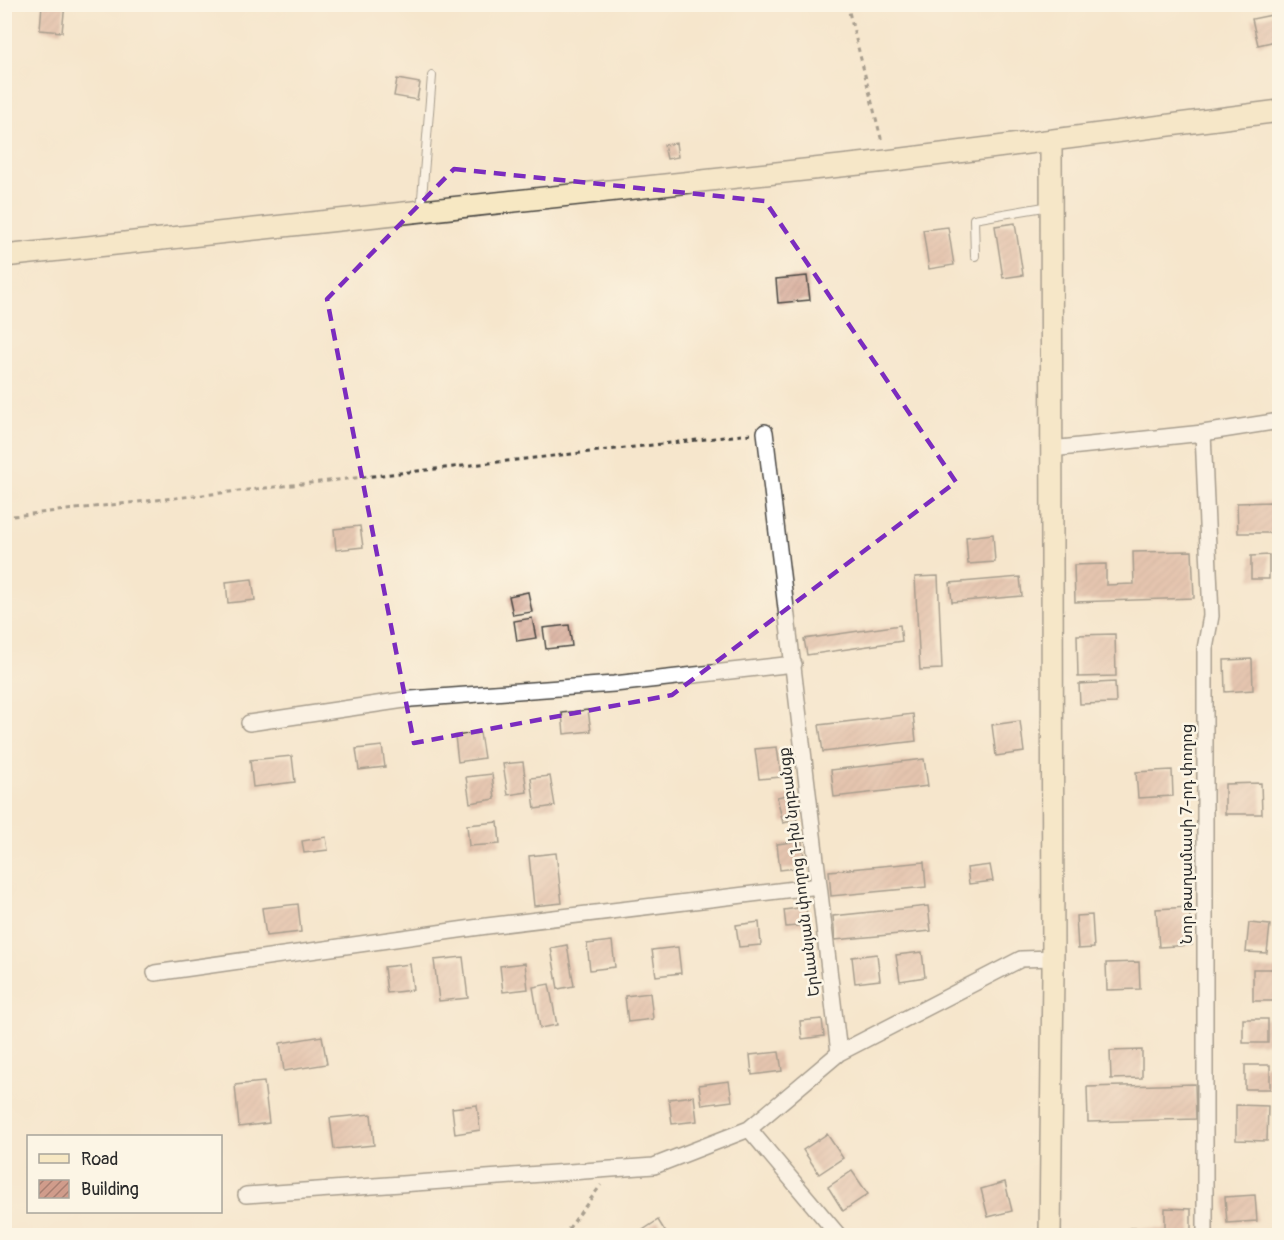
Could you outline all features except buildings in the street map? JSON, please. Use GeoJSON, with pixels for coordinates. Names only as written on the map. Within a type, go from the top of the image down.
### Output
{"type":"FeatureCollection","features":[{"type":"Feature","properties":{"kind":"main road"},"geometry":{"type":"LineString","coordinates":[[4,256],[887,161],[1280,111]]}},
{"type":"Feature","properties":{"kind":"main road"},"geometry":{"type":"LineString","coordinates":[[1050,1236],[1053,958],[1051,141]]}},
{"type":"Feature","properties":{"kind":"street"},"geometry":{"type":"LineString","coordinates":[[1051,449],[1203,433],[1280,421]]}},
{"type":"Feature","properties":{"kind":"street","name":"Երևանյան փողոց 1-ին նրբանցք"},"geometry":{"type":"LineString","coordinates":[[765,432],[839,1053]]}},
{"type":"Feature","properties":{"kind":"street","name":"Նոր թաղամասի 7-րդ փողոց"},"geometry":{"type":"LineString","coordinates":[[1203,433],[1211,616],[1205,649],[1205,1236]]}},
{"type":"Feature","properties":{"kind":"street"},"geometry":{"type":"LineString","coordinates":[[249,723],[411,699],[614,684],[794,664]]}},
{"type":"Feature","properties":{"kind":"street"},"geometry":{"type":"LineString","coordinates":[[155,973],[487,926],[819,886]]}},
{"type":"Feature","properties":{"kind":"street"},"geometry":{"type":"LineString","coordinates":[[246,1195],[654,1166],[749,1129],[839,1053],[1021,959],[1053,958]]}},
{"type":"Feature","properties":{"kind":"street"},"geometry":{"type":"LineString","coordinates":[[749,1129],[839,1236]]}},
{"type":"Feature","properties":{"kind":"lane"},"geometry":{"type":"LineString","coordinates":[[421,211],[432,76]]}},
{"type":"Feature","properties":{"kind":"lane"},"geometry":{"type":"LineString","coordinates":[[975,256],[974,219],[1051,206]]}},
{"type":"Feature","properties":{"kind":"path"},"geometry":{"type":"LineString","coordinates":[[847,4],[887,161]]}},
{"type":"Feature","properties":{"kind":"path"},"geometry":{"type":"LineString","coordinates":[[4,517],[765,432]]}},
{"type":"Feature","properties":{"kind":"path"},"geometry":{"type":"LineString","coordinates":[[563,1236],[613,1169]]}},
{"type":"Feature","properties":{"kind":"highlighted area"},"geometry":{"type":"Polygon","coordinates":[[[454,169],[765,201],[956,482],[672,695],[414,743],[327,299],[454,169]]]}}]}
